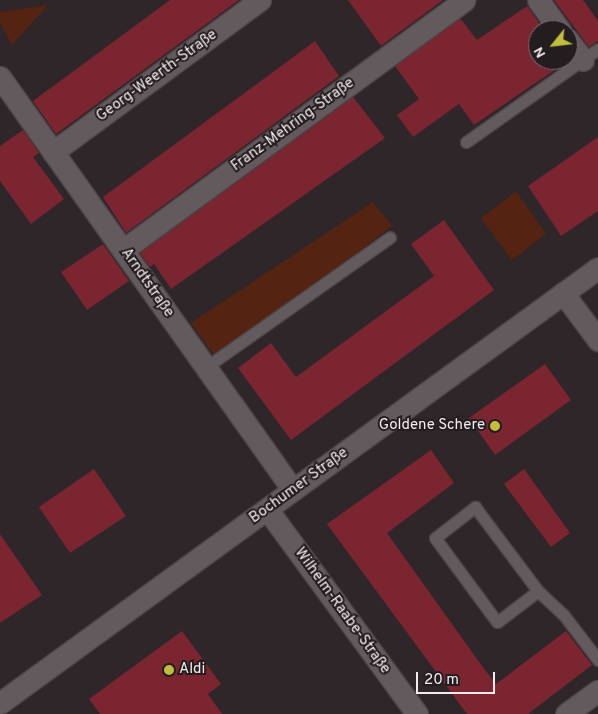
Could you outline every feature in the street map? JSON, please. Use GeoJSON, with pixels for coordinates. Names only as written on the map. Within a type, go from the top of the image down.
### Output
{"type":"FeatureCollection","features":[{"type":"Feature","properties":{"kind":"street","name":"Georg-Weerth-Straße"},"geometry":{"type":"LineString","coordinates":[[53,152],[260,0]]}},
{"type":"Feature","properties":{"kind":"street","name":"Franz-Mehring-Straße"},"geometry":{"type":"LineString","coordinates":[[123,250],[464,0]]}},
{"type":"Feature","properties":{"kind":"street"},"geometry":{"type":"LineString","coordinates":[[538,0],[553,20]]}},
{"type":"Feature","properties":{"kind":"street"},"geometry":{"type":"LineString","coordinates":[[578,47],[590,55]]}},
{"type":"Feature","properties":{"kind":"street","name":"Arndtstraße"},"geometry":{"type":"LineString","coordinates":[[0,77],[293,490]]}},
{"type":"Feature","properties":{"kind":"street","name":"Bochumer Straße"},"geometry":{"type":"LineString","coordinates":[[0,703],[598,268]]}},
{"type":"Feature","properties":{"kind":"street"},"geometry":{"type":"LineString","coordinates":[[563,293],[598,340]]}},
{"type":"Feature","properties":{"kind":"street","name":"Wilhelm-Raabe-Straße"},"geometry":{"type":"LineString","coordinates":[[267,510],[416,714]]}},
{"type":"Feature","properties":{"kind":"street"},"geometry":{"type":"LineString","coordinates":[[566,714],[598,691]]}},
{"type":"Feature","properties":{"kind":"lane"},"geometry":{"type":"LineString","coordinates":[[466,142],[590,55]]}},
{"type":"Feature","properties":{"kind":"lane"},"geometry":{"type":"LineString","coordinates":[[206,368],[390,236]]}},
{"type":"Feature","properties":{"kind":"lane"},"geometry":{"type":"LineString","coordinates":[[538,591],[497,622],[435,538],[475,507],[538,591],[563,614],[598,660]]}},
{"type":"Feature","properties":{"kind":"shaded area"},"geometry":{"type":"Polygon","coordinates":[[[48,5],[12,45],[0,22],[0,12],[48,5]]]}},
{"type":"Feature","properties":{"kind":"shaded area"},"geometry":{"type":"Polygon","coordinates":[[[516,191],[546,234],[512,260],[481,218],[516,191]]]}},
{"type":"Feature","properties":{"kind":"shaded area"},"geometry":{"type":"Polygon","coordinates":[[[373,202],[392,226],[281,311],[215,356],[191,323],[373,202]]]}},
{"type":"Feature","properties":{"kind":"building"},"geometry":{"type":"Polygon","coordinates":[[[170,0],[239,0],[56,134],[33,101],[170,0]]]}},
{"type":"Feature","properties":{"kind":"building"},"geometry":{"type":"Polygon","coordinates":[[[348,0],[443,0],[381,46],[348,0]]]}},
{"type":"Feature","properties":{"kind":"building"},"geometry":{"type":"Polygon","coordinates":[[[554,0],[583,0],[598,21],[598,41],[589,47],[578,32],[578,20],[569,20],[554,0]]]}},
{"type":"Feature","properties":{"kind":"building"},"geometry":{"type":"Polygon","coordinates":[[[527,6],[537,20],[528,20],[528,70],[555,70],[474,125],[459,104],[413,137],[397,115],[419,99],[395,66],[460,18],[477,40],[527,6]]]}},
{"type":"Feature","properties":{"kind":"building"},"geometry":{"type":"Polygon","coordinates":[[[315,41],[339,76],[126,233],[103,197],[315,41]]]}},
{"type":"Feature","properties":{"kind":"building"},"geometry":{"type":"Polygon","coordinates":[[[353,97],[385,138],[171,289],[154,264],[150,267],[140,253],[353,97]]]}},
{"type":"Feature","properties":{"kind":"building"},"geometry":{"type":"Polygon","coordinates":[[[23,130],[39,153],[33,157],[64,199],[31,224],[0,181],[0,146],[23,130]]]}},
{"type":"Feature","properties":{"kind":"building"},"geometry":{"type":"Polygon","coordinates":[[[598,137],[598,211],[561,236],[528,186],[598,137]]]}},
{"type":"Feature","properties":{"kind":"building"},"geometry":{"type":"Polygon","coordinates":[[[444,220],[494,290],[291,440],[238,368],[271,343],[296,377],[434,276],[411,244],[444,220]]]}},
{"type":"Feature","properties":{"kind":"building"},"geometry":{"type":"Polygon","coordinates":[[[103,244],[129,281],[87,310],[61,272],[103,244]]]}},
{"type":"Feature","properties":{"kind":"building"},"geometry":{"type":"Polygon","coordinates":[[[545,364],[571,400],[495,455],[469,418],[545,364]]]}},
{"type":"Feature","properties":{"kind":"building"},"geometry":{"type":"Polygon","coordinates":[[[431,450],[454,483],[387,533],[482,666],[496,684],[566,631],[592,665],[528,714],[467,714],[327,524],[431,450]]]}},
{"type":"Feature","properties":{"kind":"building"},"geometry":{"type":"Polygon","coordinates":[[[94,469],[126,516],[70,553],[39,507],[94,469]]]}},
{"type":"Feature","properties":{"kind":"building"},"geometry":{"type":"Polygon","coordinates":[[[524,469],[570,533],[551,547],[504,484],[524,469]]]}},
{"type":"Feature","properties":{"kind":"building"},"geometry":{"type":"Polygon","coordinates":[[[0,534],[42,595],[0,623],[0,534]]]}},
{"type":"Feature","properties":{"kind":"building","name":"Aldi"},"geometry":{"type":"Polygon","coordinates":[[[182,631],[221,684],[208,694],[222,714],[100,714],[89,699],[182,631]]]}},
{"type":"Feature","properties":{"kind":"place","name":"Goldene Schere"},"geometry":{"type":"Point","coordinates":[495,426]}},
{"type":"Feature","properties":{"kind":"place","name":"Aldi"},"geometry":{"type":"Point","coordinates":[169,670]}}]}
